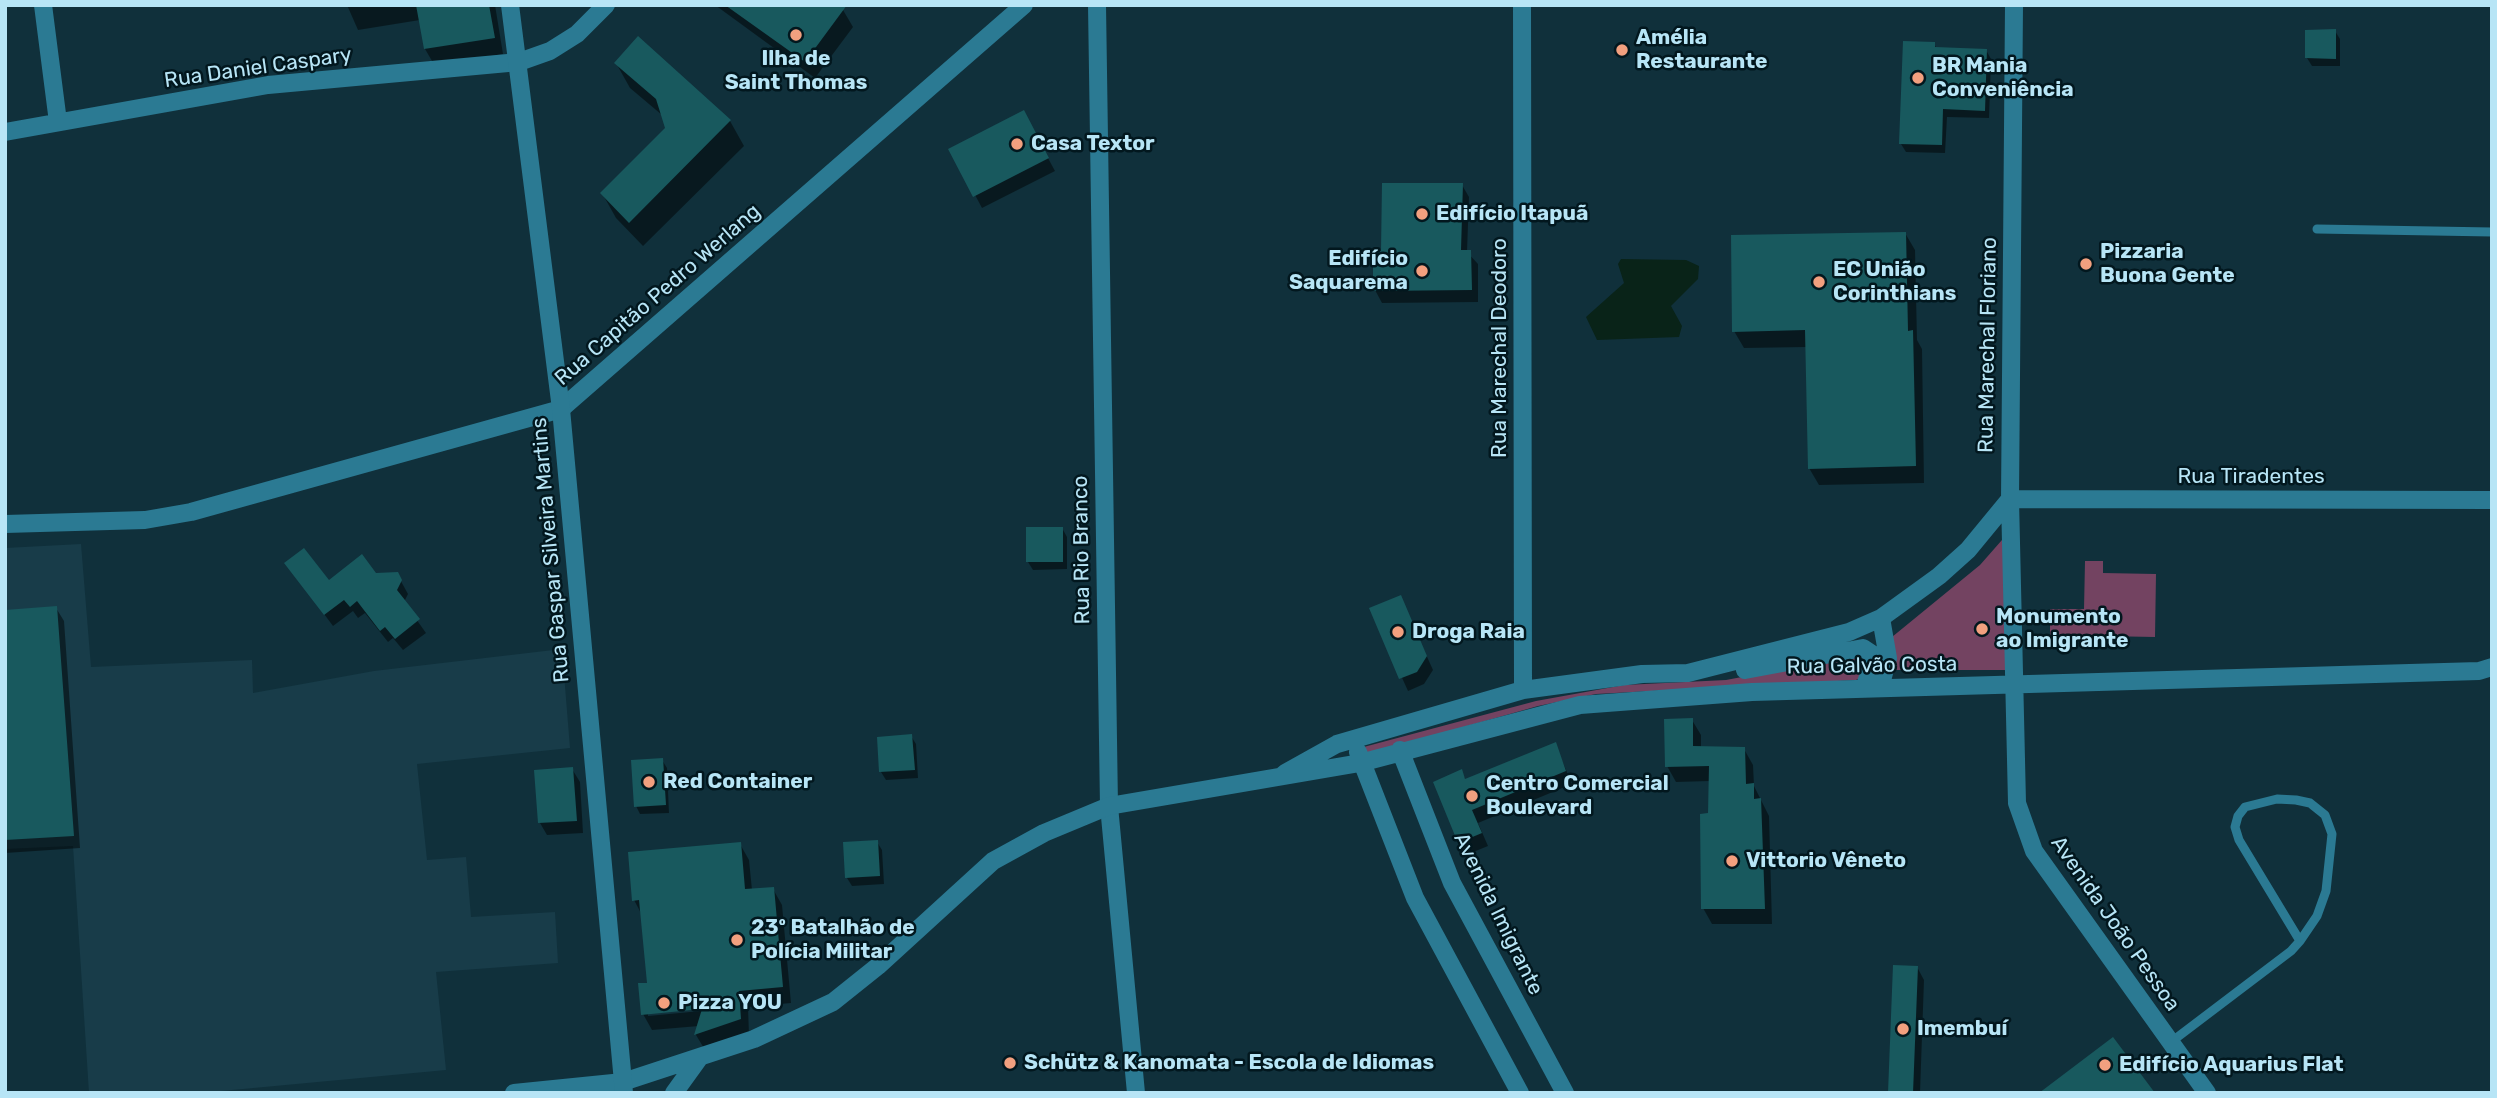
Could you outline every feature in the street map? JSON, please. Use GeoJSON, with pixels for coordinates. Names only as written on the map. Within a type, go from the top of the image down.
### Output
{"type":"FeatureCollection","features":[{"type":"Feature","properties":{"kind":"street"},"geometry":{"type":"LineString","coordinates":[[43,5],[58,122]]}},
{"type":"Feature","properties":{"kind":"street","name":"Rua Gaspar Silveira Martins"},"geometry":{"type":"LineString","coordinates":[[510,5],[561,409],[624,1088]]}},
{"type":"Feature","properties":{"kind":"street","name":"Rua Daniel Caspary"},"geometry":{"type":"LineString","coordinates":[[5,132],[268,85],[519,62],[550,51],[577,34],[606,5]]}},
{"type":"Feature","properties":{"kind":"street","name":"Rua Capitão Pedro Werlang"},"geometry":{"type":"LineString","coordinates":[[5,524],[145,520],[191,512],[561,409],[1024,5]]}},
{"type":"Feature","properties":{"kind":"street","name":"Rua Rio Branco"},"geometry":{"type":"LineString","coordinates":[[1097,5],[1109,806],[1136,1093]]}},
{"type":"Feature","properties":{"kind":"street","name":"Rua Marechal Deodoro"},"geometry":{"type":"LineString","coordinates":[[1522,5],[1523,690]]}},
{"type":"Feature","properties":{"kind":"street","name":"Rua Marechal Floriano"},"geometry":{"type":"LineString","coordinates":[[2014,5],[2010,499],[2016,686]]}},
{"type":"Feature","properties":{"kind":"street","name":"Rua Galvão Costa"},"geometry":{"type":"LineString","coordinates":[[1276,778],[1325,750],[1361,737],[1523,690],[1642,674],[1688,673],[1808,644],[1881,618],[1939,576],[1968,550],[2010,499]]}},
{"type":"Feature","properties":{"kind":"street","name":"Rua Tiradentes"},"geometry":{"type":"LineString","coordinates":[[2010,499],[2492,499]]}},
{"type":"Feature","properties":{"kind":"street"},"geometry":{"type":"LineString","coordinates":[[1872,688],[1888,658],[1881,618]]}},
{"type":"Feature","properties":{"kind":"street"},"geometry":{"type":"LineString","coordinates":[[1688,673],[1727,673],[1863,648],[1869,649],[1873,663],[1872,688]]}},
{"type":"Feature","properties":{"kind":"street","name":"Rua Galvão Costa"},"geometry":{"type":"LineString","coordinates":[[514,1093],[624,1088],[700,1057],[754,1040],[833,1002],[878,967],[993,861],[1044,833],[1109,806],[1360,763],[1401,750],[1580,705],[1752,691],[2487,672]]}},
{"type":"Feature","properties":{"kind":"street","name":"Avenida João Pessoa"},"geometry":{"type":"LineString","coordinates":[[2016,686],[2015,781],[2017,803],[2026,835],[2034,851],[2207,1093]]}},
{"type":"Feature","properties":{"kind":"street"},"geometry":{"type":"LineString","coordinates":[[1361,737],[1356,746],[1360,763],[1415,898],[1520,1093]]}},
{"type":"Feature","properties":{"kind":"street","name":"Avenida Imigrante"},"geometry":{"type":"LineString","coordinates":[[1401,750],[1452,883],[1564,1093]]}},
{"type":"Feature","properties":{"kind":"street"},"geometry":{"type":"LineString","coordinates":[[674,1093],[700,1057]]}},
{"type":"Feature","properties":{"kind":"lane"},"geometry":{"type":"LineString","coordinates":[[2317,229],[2492,232]]}},
{"type":"Feature","properties":{"kind":"lane"},"geometry":{"type":"LineString","coordinates":[[2171,1042],[2300,941],[2317,916],[2326,891],[2332,834],[2325,815],[2310,803],[2296,800],[2277,799],[2245,807],[2238,816],[2235,827],[2239,840],[2300,941]]}},
{"type":"Feature","properties":{"kind":"shaded area"},"geometry":{"type":"Polygon","coordinates":[[[1621,259],[1686,260],[1699,266],[1698,279],[1671,306],[1682,326],[1679,337],[1597,340],[1586,317],[1624,283],[1618,264],[1621,259]]]}},
{"type":"Feature","properties":{"kind":"shaded area"},"geometry":{"type":"Polygon","coordinates":[[[2009,532],[2009,670],[1894,670],[1892,637],[1980,565],[2009,532]]]}},
{"type":"Feature","properties":{"kind":"shaded area"},"geometry":{"type":"Polygon","coordinates":[[[81,544],[91,667],[252,660],[253,693],[374,671],[562,649],[570,748],[417,764],[427,860],[466,857],[471,917],[555,912],[558,963],[436,972],[446,1070],[200,1093],[89,1093],[73,846],[5,849],[5,548],[81,544]]]}},
{"type":"Feature","properties":{"kind":"shaded area"},"geometry":{"type":"Polygon","coordinates":[[[2085,561],[2103,561],[2103,573],[2156,574],[2155,637],[2050,635],[2050,609],[2084,609],[2085,561]]]}},
{"type":"Feature","properties":{"kind":"shaded area"},"geometry":{"type":"Polygon","coordinates":[[[1853,656],[1866,663],[1865,675],[1856,680],[1596,694],[1538,706],[1362,756],[1360,748],[1536,701],[1624,685],[1726,680],[1853,656]]]}},
{"type":"Feature","properties":{"kind":"building"},"geometry":{"type":"Polygon","coordinates":[[[416,5],[489,5],[495,38],[424,49],[416,5]]]}},
{"type":"Feature","properties":{"kind":"building","name":"Ilha de Saint Thomas"},"geometry":{"type":"Polygon","coordinates":[[[725,5],[847,5],[805,62],[725,5]]]}},
{"type":"Feature","properties":{"kind":"building"},"geometry":{"type":"Polygon","coordinates":[[[2336,29],[2336,59],[2305,58],[2305,30],[2336,29]]]}},
{"type":"Feature","properties":{"kind":"building"},"geometry":{"type":"Polygon","coordinates":[[[638,36],[731,120],[629,223],[600,193],[665,128],[656,99],[614,63],[638,36]]]}},
{"type":"Feature","properties":{"kind":"building"},"geometry":{"type":"Polygon","coordinates":[[[1903,41],[1935,42],[1935,47],[1987,49],[1985,111],[1943,109],[1942,145],[1899,144],[1903,41]]]}},
{"type":"Feature","properties":{"kind":"building"},"geometry":{"type":"Polygon","coordinates":[[[1024,110],[1049,158],[973,197],[948,149],[1024,110]]]}},
{"type":"Feature","properties":{"kind":"building"},"geometry":{"type":"Polygon","coordinates":[[[1382,183],[1463,183],[1461,250],[1471,250],[1472,290],[1373,291],[1373,251],[1381,251],[1382,183]]]}},
{"type":"Feature","properties":{"kind":"building"},"geometry":{"type":"Polygon","coordinates":[[[1906,232],[1908,331],[1913,330],[1916,466],[1808,469],[1805,330],[1732,332],[1731,235],[1906,232]]]}},
{"type":"Feature","properties":{"kind":"building"},"geometry":{"type":"Polygon","coordinates":[[[1026,527],[1063,527],[1063,562],[1026,562],[1026,527]]]}},
{"type":"Feature","properties":{"kind":"building"},"geometry":{"type":"Polygon","coordinates":[[[304,548],[329,580],[362,554],[376,573],[398,572],[402,580],[397,590],[420,619],[395,639],[385,627],[380,631],[357,601],[350,607],[344,600],[324,615],[284,563],[304,548]]]}},
{"type":"Feature","properties":{"kind":"building","name":"Droga Raia"},"geometry":{"type":"Polygon","coordinates":[[[1401,595],[1427,656],[1417,672],[1399,679],[1369,608],[1401,595]]]}},
{"type":"Feature","properties":{"kind":"building"},"geometry":{"type":"Polygon","coordinates":[[[57,606],[74,836],[5,840],[5,610],[57,606]]]}},
{"type":"Feature","properties":{"kind":"building","name":"Vittorio Vêneto"},"geometry":{"type":"Polygon","coordinates":[[[1693,718],[1693,746],[1745,747],[1746,784],[1754,783],[1754,799],[1761,798],[1765,909],[1701,909],[1700,814],[1708,813],[1709,766],[1665,767],[1664,719],[1693,718]]]}},
{"type":"Feature","properties":{"kind":"building"},"geometry":{"type":"Polygon","coordinates":[[[912,734],[915,770],[879,772],[877,737],[912,734]]]}},
{"type":"Feature","properties":{"kind":"building","name":"Centro Comercial Boulevard"},"geometry":{"type":"Polygon","coordinates":[[[1556,742],[1566,771],[1472,810],[1482,833],[1458,843],[1433,782],[1462,769],[1465,779],[1556,742]]]}},
{"type":"Feature","properties":{"kind":"building","name":"Red Container"},"geometry":{"type":"Polygon","coordinates":[[[663,758],[666,805],[634,807],[631,760],[663,758]]]}},
{"type":"Feature","properties":{"kind":"building"},"geometry":{"type":"Polygon","coordinates":[[[573,767],[577,821],[538,823],[534,770],[573,767]]]}},
{"type":"Feature","properties":{"kind":"building"},"geometry":{"type":"Polygon","coordinates":[[[878,840],[880,876],[845,878],[843,842],[878,840]]]}},
{"type":"Feature","properties":{"kind":"building"},"geometry":{"type":"Polygon","coordinates":[[[741,842],[745,889],[774,887],[783,987],[739,991],[741,1019],[694,1035],[702,1009],[641,1015],[638,983],[647,983],[639,900],[632,901],[628,852],[741,842]]]}},
{"type":"Feature","properties":{"kind":"building","name":"Imembuí"},"geometry":{"type":"Polygon","coordinates":[[[1893,965],[1918,966],[1913,1093],[1888,1093],[1893,965]]]}},
{"type":"Feature","properties":{"kind":"building","name":"Edifício Aquarius Flat"},"geometry":{"type":"Polygon","coordinates":[[[2113,1037],[2155,1093],[2039,1093],[2113,1037]]]}},
{"type":"Feature","properties":{"kind":"place","name":"Ilha de Saint Thomas"},"geometry":{"type":"Point","coordinates":[796,35]}},
{"type":"Feature","properties":{"kind":"place","name":"Amélia Restaurante"},"geometry":{"type":"Point","coordinates":[1622,50]}},
{"type":"Feature","properties":{"kind":"place","name":"BR Mania Conveniência"},"geometry":{"type":"Point","coordinates":[1918,78]}},
{"type":"Feature","properties":{"kind":"place","name":"Casa Textor"},"geometry":{"type":"Point","coordinates":[1017,144]}},
{"type":"Feature","properties":{"kind":"place","name":"Edifício Itapuã"},"geometry":{"type":"Point","coordinates":[1422,214]}},
{"type":"Feature","properties":{"kind":"place","name":"Pizzaria Buona Gente"},"geometry":{"type":"Point","coordinates":[2086,264]}},
{"type":"Feature","properties":{"kind":"place","name":"Edifício Saquarema"},"geometry":{"type":"Point","coordinates":[1422,271]}},
{"type":"Feature","properties":{"kind":"place","name":"EC União Corinthians"},"geometry":{"type":"Point","coordinates":[1819,282]}},
{"type":"Feature","properties":{"kind":"place","name":"Monumento ao Imigrante"},"geometry":{"type":"Point","coordinates":[1982,629]}},
{"type":"Feature","properties":{"kind":"place","name":"Droga Raia"},"geometry":{"type":"Point","coordinates":[1398,632]}},
{"type":"Feature","properties":{"kind":"place","name":"Red Container"},"geometry":{"type":"Point","coordinates":[649,782]}},
{"type":"Feature","properties":{"kind":"place","name":"Centro Comercial Boulevard"},"geometry":{"type":"Point","coordinates":[1472,796]}},
{"type":"Feature","properties":{"kind":"place","name":"Vittorio Vêneto"},"geometry":{"type":"Point","coordinates":[1732,861]}},
{"type":"Feature","properties":{"kind":"place","name":"23º Batalhão de Polícia Militar"},"geometry":{"type":"Point","coordinates":[737,940]}},
{"type":"Feature","properties":{"kind":"place","name":"Pizza YOU"},"geometry":{"type":"Point","coordinates":[664,1003]}},
{"type":"Feature","properties":{"kind":"place","name":"Imembuí"},"geometry":{"type":"Point","coordinates":[1903,1029]}},
{"type":"Feature","properties":{"kind":"place","name":"Schütz & Kanomata - Escola de Idiomas"},"geometry":{"type":"Point","coordinates":[1010,1063]}},
{"type":"Feature","properties":{"kind":"place","name":"Edifício Aquarius Flat"},"geometry":{"type":"Point","coordinates":[2105,1065]}}]}
